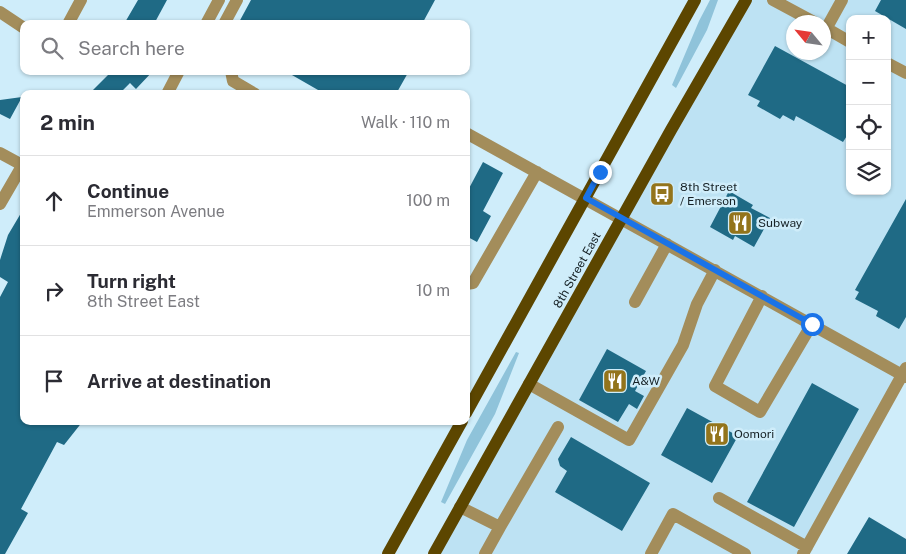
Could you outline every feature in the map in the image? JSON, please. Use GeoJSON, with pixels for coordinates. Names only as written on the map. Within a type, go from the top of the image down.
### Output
{"type":"FeatureCollection","features":[{"type":"Feature","properties":{"kind":"main road"},"geometry":{"type":"LineString","coordinates":[[470,406],[695,0]]}},
{"type":"Feature","properties":{"kind":"main road","name":"8th Street East"},"geometry":{"type":"LineString","coordinates":[[434,554],[621,218],[746,0]]}},
{"type":"Feature","properties":{"kind":"main road"},"geometry":{"type":"LineString","coordinates":[[388,554],[460,425]]}},
{"type":"Feature","properties":{"kind":"street"},"geometry":{"type":"LineString","coordinates":[[70,20],[81,0]]}},
{"type":"Feature","properties":{"kind":"street"},"geometry":{"type":"LineString","coordinates":[[208,20],[219,0]]}},
{"type":"Feature","properties":{"kind":"street"},"geometry":{"type":"LineString","coordinates":[[226,20],[237,0]]}},
{"type":"Feature","properties":{"kind":"street"},"geometry":{"type":"LineString","coordinates":[[773,0],[801,15]]}},
{"type":"Feature","properties":{"kind":"street"},"geometry":{"type":"LineString","coordinates":[[831,18],[842,0]]}},
{"type":"Feature","properties":{"kind":"street"},"geometry":{"type":"LineString","coordinates":[[0,12],[20,25]]}},
{"type":"Feature","properties":{"kind":"street"},"geometry":{"type":"LineString","coordinates":[[831,31],[846,40]]}},
{"type":"Feature","properties":{"kind":"street"},"geometry":{"type":"LineString","coordinates":[[891,64],[906,73]]}},
{"type":"Feature","properties":{"kind":"street"},"geometry":{"type":"LineString","coordinates":[[169,90],[177,75]]}},
{"type":"Feature","properties":{"kind":"street"},"geometry":{"type":"LineString","coordinates":[[231,75],[233,82],[248,90]]}},
{"type":"Feature","properties":{"kind":"street"},"geometry":{"type":"LineString","coordinates":[[470,135],[812,324],[905,373],[805,550],[719,498]]}},
{"type":"Feature","properties":{"kind":"street"},"geometry":{"type":"LineString","coordinates":[[0,153],[20,164]]}},
{"type":"Feature","properties":{"kind":"street"},"geometry":{"type":"LineString","coordinates":[[0,204],[20,171]]}},
{"type":"Feature","properties":{"kind":"street"},"geometry":{"type":"LineString","coordinates":[[470,283],[473,283],[537,172]]}},
{"type":"Feature","properties":{"kind":"street"},"geometry":{"type":"LineString","coordinates":[[634,302],[667,244]]}},
{"type":"Feature","properties":{"kind":"street"},"geometry":{"type":"LineString","coordinates":[[529,384],[629,440],[683,345],[697,304],[716,270]]}},
{"type":"Feature","properties":{"kind":"street"},"geometry":{"type":"LineString","coordinates":[[762,296],[715,386],[760,412],[812,324]]}},
{"type":"Feature","properties":{"kind":"street"},"geometry":{"type":"LineString","coordinates":[[485,554],[558,427]]}},
{"type":"Feature","properties":{"kind":"street"},"geometry":{"type":"LineString","coordinates":[[460,507],[500,527]]}},
{"type":"Feature","properties":{"kind":"street"},"geometry":{"type":"LineString","coordinates":[[651,554],[673,514],[745,554]]}},
{"type":"Feature","properties":{"kind":"shaded area"},"geometry":{"type":"Polygon","coordinates":[[[710,0],[718,0],[707,30],[676,88],[672,85],[710,0]]]}},
{"type":"Feature","properties":{"kind":"shaded area"},"geometry":{"type":"Polygon","coordinates":[[[746,0],[906,0],[906,368],[803,554],[434,554],[746,0]]]}},
{"type":"Feature","properties":{"kind":"shaded area"},"geometry":{"type":"Polygon","coordinates":[[[516,352],[519,353],[495,414],[445,504],[441,502],[467,440],[516,352]]]}},
{"type":"Feature","properties":{"kind":"building"},"geometry":{"type":"Polygon","coordinates":[[[138,0],[167,0],[156,20],[126,20],[138,0]]]}},
{"type":"Feature","properties":{"kind":"building"},"geometry":{"type":"Polygon","coordinates":[[[251,0],[435,0],[424,20],[240,20],[251,0]]]}},
{"type":"Feature","properties":{"kind":"building"},"geometry":{"type":"Polygon","coordinates":[[[881,0],[906,0],[906,29],[891,20],[891,15],[882,15],[875,11],[881,0]]]}},
{"type":"Feature","properties":{"kind":"building"},"geometry":{"type":"Polygon","coordinates":[[[775,46],[786,52],[786,60],[801,60],[846,85],[846,137],[843,142],[796,116],[794,121],[783,115],[780,119],[757,106],[760,101],[748,95],[775,46]]]}},
{"type":"Feature","properties":{"kind":"building"},"geometry":{"type":"Polygon","coordinates":[[[108,75],[149,75],[136,89],[130,83],[123,90],[93,90],[108,75]]]}},
{"type":"Feature","properties":{"kind":"building"},"geometry":{"type":"Polygon","coordinates":[[[292,75],[407,75],[398,90],[318,90],[292,75]]]}},
{"type":"Feature","properties":{"kind":"building"},"geometry":{"type":"Polygon","coordinates":[[[20,97],[10,119],[0,114],[0,100],[20,97]]]}},
{"type":"Feature","properties":{"kind":"building"},"geometry":{"type":"Polygon","coordinates":[[[483,162],[503,173],[483,211],[491,216],[477,242],[470,238],[470,186],[483,162]]]}},
{"type":"Feature","properties":{"kind":"building","name":"Subway"},"geometry":{"type":"Polygon","coordinates":[[[729,191],[753,205],[751,208],[770,218],[754,247],[735,236],[733,240],[710,227],[729,191]]]}},
{"type":"Feature","properties":{"kind":"building"},"geometry":{"type":"Polygon","coordinates":[[[906,199],[906,317],[899,329],[876,316],[878,311],[855,299],[859,292],[855,290],[906,199]]]}},
{"type":"Feature","properties":{"kind":"building"},"geometry":{"type":"Polygon","coordinates":[[[20,215],[20,425],[80,425],[64,445],[57,442],[21,509],[28,513],[5,554],[0,554],[0,297],[8,282],[0,277],[0,260],[8,235],[20,215]]]}},
{"type":"Feature","properties":{"kind":"building","name":"A&W"},"geometry":{"type":"Polygon","coordinates":[[[607,349],[646,371],[635,391],[644,396],[637,409],[629,404],[618,422],[579,400],[607,349]]]}},
{"type":"Feature","properties":{"kind":"building"},"geometry":{"type":"Polygon","coordinates":[[[812,383],[859,409],[794,527],[747,502],[812,383]]]}},
{"type":"Feature","properties":{"kind":"building"},"geometry":{"type":"Polygon","coordinates":[[[687,408],[738,436],[712,483],[661,455],[687,408]]]}},
{"type":"Feature","properties":{"kind":"building"},"geometry":{"type":"Polygon","coordinates":[[[571,437],[650,483],[622,531],[555,492],[567,471],[560,466],[558,459],[571,437]]]}},
{"type":"Feature","properties":{"kind":"building"},"geometry":{"type":"Polygon","coordinates":[[[869,517],[906,539],[906,554],[847,554],[869,517]]]}},
{"type":"Feature","properties":{"kind":"place","name":"8th Street / Emerson"},"geometry":{"type":"Point","coordinates":[662,194]}},
{"type":"Feature","properties":{"kind":"place","name":"Subway"},"geometry":{"type":"Point","coordinates":[740,223]}},
{"type":"Feature","properties":{"kind":"place","name":"A&W"},"geometry":{"type":"Point","coordinates":[615,381]}},
{"type":"Feature","properties":{"kind":"place","name":"Oomori"},"geometry":{"type":"Point","coordinates":[717,434]}},
{"type":"Feature","properties":{"kind":"route"},"geometry":{"type":"LineString","coordinates":[[600,172],[586,198],[812,324]]}}]}
